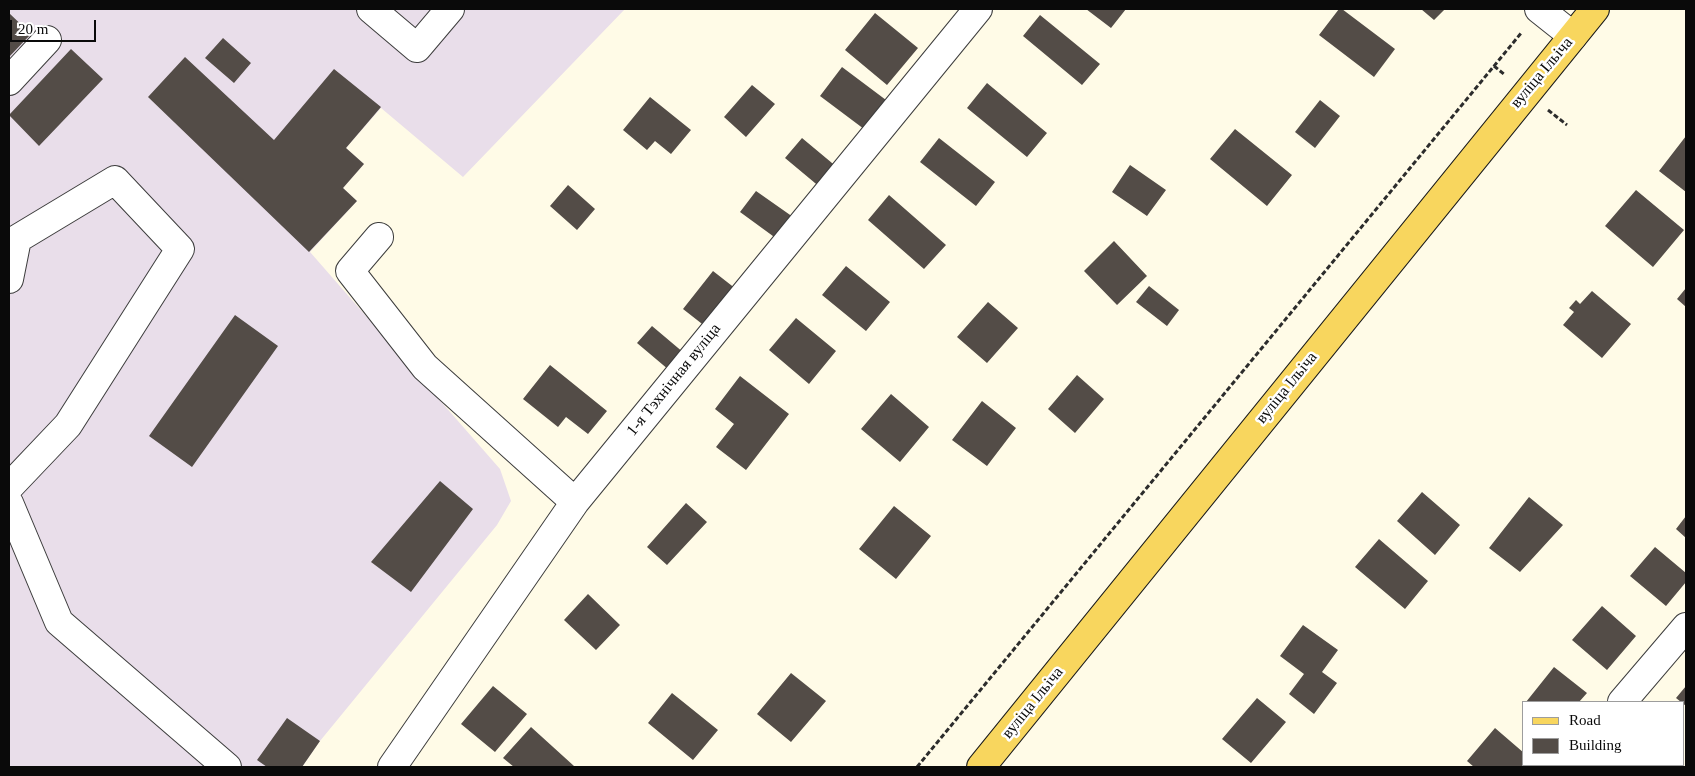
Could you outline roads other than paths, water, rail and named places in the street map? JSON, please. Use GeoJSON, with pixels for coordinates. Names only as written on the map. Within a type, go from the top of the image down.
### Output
{"type":"FeatureCollection","features":[{"type":"Feature","properties":{"kind":"main road","name":"вуліца Ільіча"},"geometry":{"type":"LineString","coordinates":[[980,767],[1595,9]]}},
{"type":"Feature","properties":{"kind":"street"},"geometry":{"type":"LineString","coordinates":[[371,9],[417,48],[450,9]]}},
{"type":"Feature","properties":{"kind":"street","name":"1-я Тэхнічная вуліца"},"geometry":{"type":"LineString","coordinates":[[392,767],[575,502],[978,9]]}},
{"type":"Feature","properties":{"kind":"street"},"geometry":{"type":"LineString","coordinates":[[1540,9],[1573,36]]}},
{"type":"Feature","properties":{"kind":"street"},"geometry":{"type":"LineString","coordinates":[[9,81],[47,40]]}},
{"type":"Feature","properties":{"kind":"street"},"geometry":{"type":"LineString","coordinates":[[9,278],[17,239],[115,180],[180,249],[68,425],[9,487]]}},
{"type":"Feature","properties":{"kind":"street"},"geometry":{"type":"LineString","coordinates":[[379,237],[350,271],[425,368],[575,502]]}},
{"type":"Feature","properties":{"kind":"street"},"geometry":{"type":"LineString","coordinates":[[9,503],[59,622],[226,767]]}},
{"type":"Feature","properties":{"kind":"street"},"geometry":{"type":"LineString","coordinates":[[1623,701],[1686,627]]}}]}
